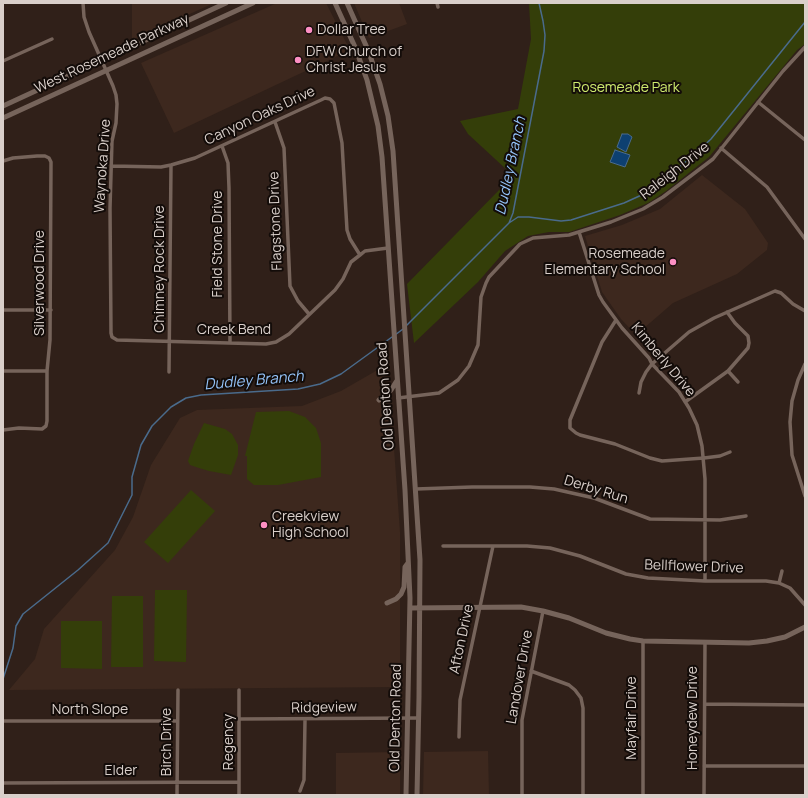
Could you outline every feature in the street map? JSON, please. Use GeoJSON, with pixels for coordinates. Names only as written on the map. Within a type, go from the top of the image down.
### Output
{"type":"FeatureCollection","features":[{"type":"Feature","properties":{"kind":"main road","name":"West Rosemeade Parkway"},"geometry":{"type":"LineString","coordinates":[[3,106],[226,3]]}},
{"type":"Feature","properties":{"kind":"main road","name":"West Rosemeade Parkway"},"geometry":{"type":"LineString","coordinates":[[3,118],[185,34],[246,4],[253,3]]}},
{"type":"Feature","properties":{"kind":"main road","name":"Old Denton Road"},"geometry":{"type":"LineString","coordinates":[[335,3],[364,70],[375,112],[380,140],[405,490],[410,608],[406,795]]}},
{"type":"Feature","properties":{"kind":"main road","name":"Old Denton Road"},"geometry":{"type":"LineString","coordinates":[[348,3],[374,66],[384,98],[391,131],[420,560],[417,795]]}},
{"type":"Feature","properties":{"kind":"main road"},"geometry":{"type":"LineString","coordinates":[[180,24],[185,34]]}},
{"type":"Feature","properties":{"kind":"main road"},"geometry":{"type":"LineString","coordinates":[[364,70],[374,66]]}},
{"type":"Feature","properties":{"kind":"main road"},"geometry":{"type":"LineString","coordinates":[[30,93],[35,103]]}},
{"type":"Feature","properties":{"kind":"main road"},"geometry":{"type":"LineString","coordinates":[[388,248],[398,247]]}},
{"type":"Feature","properties":{"kind":"main road"},"geometry":{"type":"LineString","coordinates":[[379,400],[391,390],[397,381]]}},
{"type":"Feature","properties":{"kind":"main road"},"geometry":{"type":"LineString","coordinates":[[387,603],[396,599],[401,594],[404,587],[405,567],[408,562]]}},
{"type":"Feature","properties":{"kind":"main road"},"geometry":{"type":"LineString","coordinates":[[410,608],[521,607],[569,618],[606,633],[643,641],[767,641],[785,637],[805,627]]}},
{"type":"Feature","properties":{"kind":"main road"},"geometry":{"type":"LineString","coordinates":[[407,779],[417,779]]}},
{"type":"Feature","properties":{"kind":"street","name":"Waynoka Drive"},"geometry":{"type":"LineString","coordinates":[[83,3],[84,17],[89,32],[116,95],[117,104],[116,123],[112,141],[110,208],[110,333],[112,338]]}},
{"type":"Feature","properties":{"kind":"street"},"geometry":{"type":"LineString","coordinates":[[3,61],[52,39]]}},
{"type":"Feature","properties":{"kind":"street","name":"Raleigh Drive"},"geometry":{"type":"LineString","coordinates":[[398,398],[439,393],[458,380],[469,366],[478,345],[481,297],[483,289],[489,276],[520,244],[534,238],[570,235],[631,214],[655,203],[713,159],[758,102],[805,47]]}},
{"type":"Feature","properties":{"kind":"street","name":"Canyon Oaks Drive"},"geometry":{"type":"LineString","coordinates":[[112,166],[161,167],[196,158],[325,98],[330,99],[334,102],[342,144],[348,230],[350,239],[360,254]]}},
{"type":"Feature","properties":{"kind":"street"},"geometry":{"type":"LineString","coordinates":[[758,102],[805,140]]}},
{"type":"Feature","properties":{"kind":"street","name":"Flagstone Drive"},"geometry":{"type":"LineString","coordinates":[[275,122],[284,148],[290,286],[298,301],[309,314]]}},
{"type":"Feature","properties":{"kind":"street","name":"Field Stone Drive"},"geometry":{"type":"LineString","coordinates":[[222,146],[228,163],[230,342]]}},
{"type":"Feature","properties":{"kind":"street"},"geometry":{"type":"LineString","coordinates":[[721,148],[767,187],[805,239]]}},
{"type":"Feature","properties":{"kind":"street","name":"Silverwood Drive"},"geometry":{"type":"LineString","coordinates":[[3,161],[24,156],[45,156],[49,158],[51,162],[51,310],[50,351],[47,371],[47,421],[46,426],[42,428],[3,430]]}},
{"type":"Feature","properties":{"kind":"street","name":"Chimney Rock Drive"},"geometry":{"type":"LineString","coordinates":[[169,372],[171,341],[171,165]]}},
{"type":"Feature","properties":{"kind":"street","name":"Kimberly Drive"},"geometry":{"type":"LineString","coordinates":[[579,232],[599,295],[616,320],[652,364],[669,380],[685,402],[697,425],[704,458],[705,581]]}},
{"type":"Feature","properties":{"kind":"street"},"geometry":{"type":"LineString","coordinates":[[360,254],[365,251],[388,248]]}},
{"type":"Feature","properties":{"kind":"street","name":"Creek Bend"},"geometry":{"type":"LineString","coordinates":[[112,338],[117,340],[266,344],[276,342],[288,334],[335,290],[343,279],[351,262],[360,254]]}},
{"type":"Feature","properties":{"kind":"street"},"geometry":{"type":"LineString","coordinates":[[639,393],[641,382],[652,364],[689,332],[704,323],[759,296],[775,291],[805,311]]}},
{"type":"Feature","properties":{"kind":"street"},"geometry":{"type":"LineString","coordinates":[[3,310],[51,310]]}},
{"type":"Feature","properties":{"kind":"street"},"geometry":{"type":"LineString","coordinates":[[685,402],[728,371],[748,348],[748,336],[734,323],[727,312]]}},
{"type":"Feature","properties":{"kind":"street"},"geometry":{"type":"LineString","coordinates":[[616,320],[602,342],[570,420],[570,428],[580,435],[615,444],[650,458],[662,461],[720,456],[730,452]]}},
{"type":"Feature","properties":{"kind":"street"},"geometry":{"type":"LineString","coordinates":[[805,364],[798,380],[792,401],[790,422],[792,455],[805,496]]}},
{"type":"Feature","properties":{"kind":"street"},"geometry":{"type":"LineString","coordinates":[[3,371],[47,371]]}},
{"type":"Feature","properties":{"kind":"street"},"geometry":{"type":"LineString","coordinates":[[728,371],[738,382]]}},
{"type":"Feature","properties":{"kind":"street","name":"Derby Run"},"geometry":{"type":"LineString","coordinates":[[416,489],[530,487],[554,489],[594,498],[650,519],[704,520],[728,519],[746,516]]}},
{"type":"Feature","properties":{"kind":"street","name":"Bellflower Drive"},"geometry":{"type":"LineString","coordinates":[[443,546],[527,546],[550,548],[580,556],[626,574],[648,578],[705,581],[766,581],[779,583],[790,588],[805,606]]}},
{"type":"Feature","properties":{"kind":"street","name":"Afton Drive"},"geometry":{"type":"LineString","coordinates":[[459,737],[460,700],[493,546]]}},
{"type":"Feature","properties":{"kind":"street"},"geometry":{"type":"LineString","coordinates":[[779,583],[782,570]]}},
{"type":"Feature","properties":{"kind":"street","name":"Landover Drive"},"geometry":{"type":"LineString","coordinates":[[522,795],[522,720],[542,611]]}},
{"type":"Feature","properties":{"kind":"street","name":"Mayfair Drive"},"geometry":{"type":"LineString","coordinates":[[643,641],[643,795]]}},
{"type":"Feature","properties":{"kind":"street","name":"Honeydew Drive"},"geometry":{"type":"LineString","coordinates":[[704,795],[705,642]]}},
{"type":"Feature","properties":{"kind":"street"},"geometry":{"type":"LineString","coordinates":[[531,671],[569,685],[581,698],[583,708],[583,795]]}},
{"type":"Feature","properties":{"kind":"street","name":"Birch Drive"},"geometry":{"type":"LineString","coordinates":[[177,795],[178,690]]}},
{"type":"Feature","properties":{"kind":"street","name":"Regency"},"geometry":{"type":"LineString","coordinates":[[239,690],[239,795]]}},
{"type":"Feature","properties":{"kind":"street"},"geometry":{"type":"LineString","coordinates":[[705,704],[805,705]]}},
{"type":"Feature","properties":{"kind":"street","name":"Ridgeview"},"geometry":{"type":"LineString","coordinates":[[240,719],[304,720],[419,718]]}},
{"type":"Feature","properties":{"kind":"street"},"geometry":{"type":"LineString","coordinates":[[300,791],[304,780],[304,720]]}},
{"type":"Feature","properties":{"kind":"street","name":"North Slope"},"geometry":{"type":"LineString","coordinates":[[3,722],[177,721]]}},
{"type":"Feature","properties":{"kind":"street"},"geometry":{"type":"LineString","coordinates":[[704,766],[805,766]]}},
{"type":"Feature","properties":{"kind":"street","name":"Elder"},"geometry":{"type":"LineString","coordinates":[[3,783],[239,782]]}},
{"type":"Feature","properties":{"kind":"shaded area"},"geometry":{"type":"Polygon","coordinates":[[[132,3],[214,3],[132,40],[132,3]]]}},
{"type":"Feature","properties":{"kind":"shaded area"},"geometry":{"type":"Polygon","coordinates":[[[277,3],[326,3],[350,50],[174,133],[141,63],[277,3]]]}},
{"type":"Feature","properties":{"kind":"shaded area"},"geometry":{"type":"Polygon","coordinates":[[[354,3],[399,3],[407,24],[369,38],[354,3]]]}},
{"type":"Feature","properties":{"kind":"shaded area","name":"Rosemeade Elementary School"},"geometry":{"type":"Polygon","coordinates":[[[702,175],[745,209],[768,243],[767,250],[737,274],[673,303],[636,335],[621,319],[602,292],[585,236],[622,225],[660,209],[702,175]]]}},
{"type":"Feature","properties":{"kind":"shaded area","name":"Creekview High School"},"geometry":{"type":"Polygon","coordinates":[[[388,364],[400,532],[400,687],[9,690],[35,659],[44,629],[115,550],[133,517],[151,465],[180,418],[197,410],[302,406],[341,391],[388,364]]]}},
{"type":"Feature","properties":{"kind":"shaded area"},"geometry":{"type":"Polygon","coordinates":[[[488,751],[489,795],[423,795],[424,752],[488,751]]]}},
{"type":"Feature","properties":{"kind":"shaded area"},"geometry":{"type":"Polygon","coordinates":[[[400,752],[400,795],[336,795],[336,753],[400,752]]]}},
{"type":"Feature","properties":{"kind":"green space","name":"Rosemeade Park"},"geometry":{"type":"Polygon","coordinates":[[[529,3],[805,3],[805,44],[797,50],[709,157],[666,191],[648,203],[620,215],[569,232],[549,232],[528,236],[505,251],[478,282],[414,343],[407,284],[502,187],[507,170],[468,134],[460,121],[518,109],[531,39],[529,3]]]}},
{"type":"Feature","properties":{"kind":"green space"},"geometry":{"type":"Polygon","coordinates":[[[289,411],[305,417],[316,428],[321,443],[321,477],[278,485],[254,485],[247,479],[247,456],[245,456],[256,412],[289,411]]]}},
{"type":"Feature","properties":{"kind":"green space"},"geometry":{"type":"Polygon","coordinates":[[[204,423],[225,429],[232,434],[238,445],[238,455],[231,475],[209,471],[190,465],[188,461],[204,423]]]}},
{"type":"Feature","properties":{"kind":"green space"},"geometry":{"type":"Polygon","coordinates":[[[191,490],[215,511],[168,563],[144,542],[191,490]]]}},
{"type":"Feature","properties":{"kind":"green space"},"geometry":{"type":"Polygon","coordinates":[[[155,590],[187,590],[186,662],[154,661],[155,590]]]}},
{"type":"Feature","properties":{"kind":"green space"},"geometry":{"type":"Polygon","coordinates":[[[112,596],[143,596],[143,667],[111,667],[112,596]]]}},
{"type":"Feature","properties":{"kind":"green space"},"geometry":{"type":"Polygon","coordinates":[[[61,621],[102,621],[102,669],[61,668],[61,621]]]}},
{"type":"Feature","properties":{"kind":"water"},"geometry":{"type":"Polygon","coordinates":[[[622,134],[628,134],[632,137],[626,152],[617,147],[622,134]]]}},
{"type":"Feature","properties":{"kind":"water"},"geometry":{"type":"Polygon","coordinates":[[[615,150],[630,155],[625,167],[610,162],[615,150]]]}},
{"type":"Feature","properties":{"kind":"waterway","name":"Dudley Branch"},"geometry":{"type":"LineString","coordinates":[[406,326],[509,223],[513,213],[544,51],[545,35],[539,3]]}},
{"type":"Feature","properties":{"kind":"waterway"},"geometry":{"type":"LineString","coordinates":[[509,223],[518,217],[561,221],[571,220],[624,203],[646,193],[695,154],[711,139],[805,22]]}},
{"type":"Feature","properties":{"kind":"waterway","name":"Dudley Branch"},"geometry":{"type":"LineString","coordinates":[[395,335],[403,329]]}},
{"type":"Feature","properties":{"kind":"waterway","name":"Dudley Branch"},"geometry":{"type":"LineString","coordinates":[[3,679],[13,648],[16,626],[23,614],[78,570],[108,543],[132,495],[132,477],[141,445],[152,426],[171,407],[186,398],[201,395],[298,389],[320,384],[341,374],[392,337]]}},
{"type":"Feature","properties":{"kind":"place","name":"Dollar Tree"},"geometry":{"type":"Point","coordinates":[309,30]}},
{"type":"Feature","properties":{"kind":"place","name":"DFW Church of Christ Jesus"},"geometry":{"type":"Point","coordinates":[298,60]}},
{"type":"Feature","properties":{"kind":"place","name":"Rosemeade Elementary School"},"geometry":{"type":"Point","coordinates":[673,262]}},
{"type":"Feature","properties":{"kind":"place","name":"Creekview High School"},"geometry":{"type":"Point","coordinates":[264,525]}}]}
